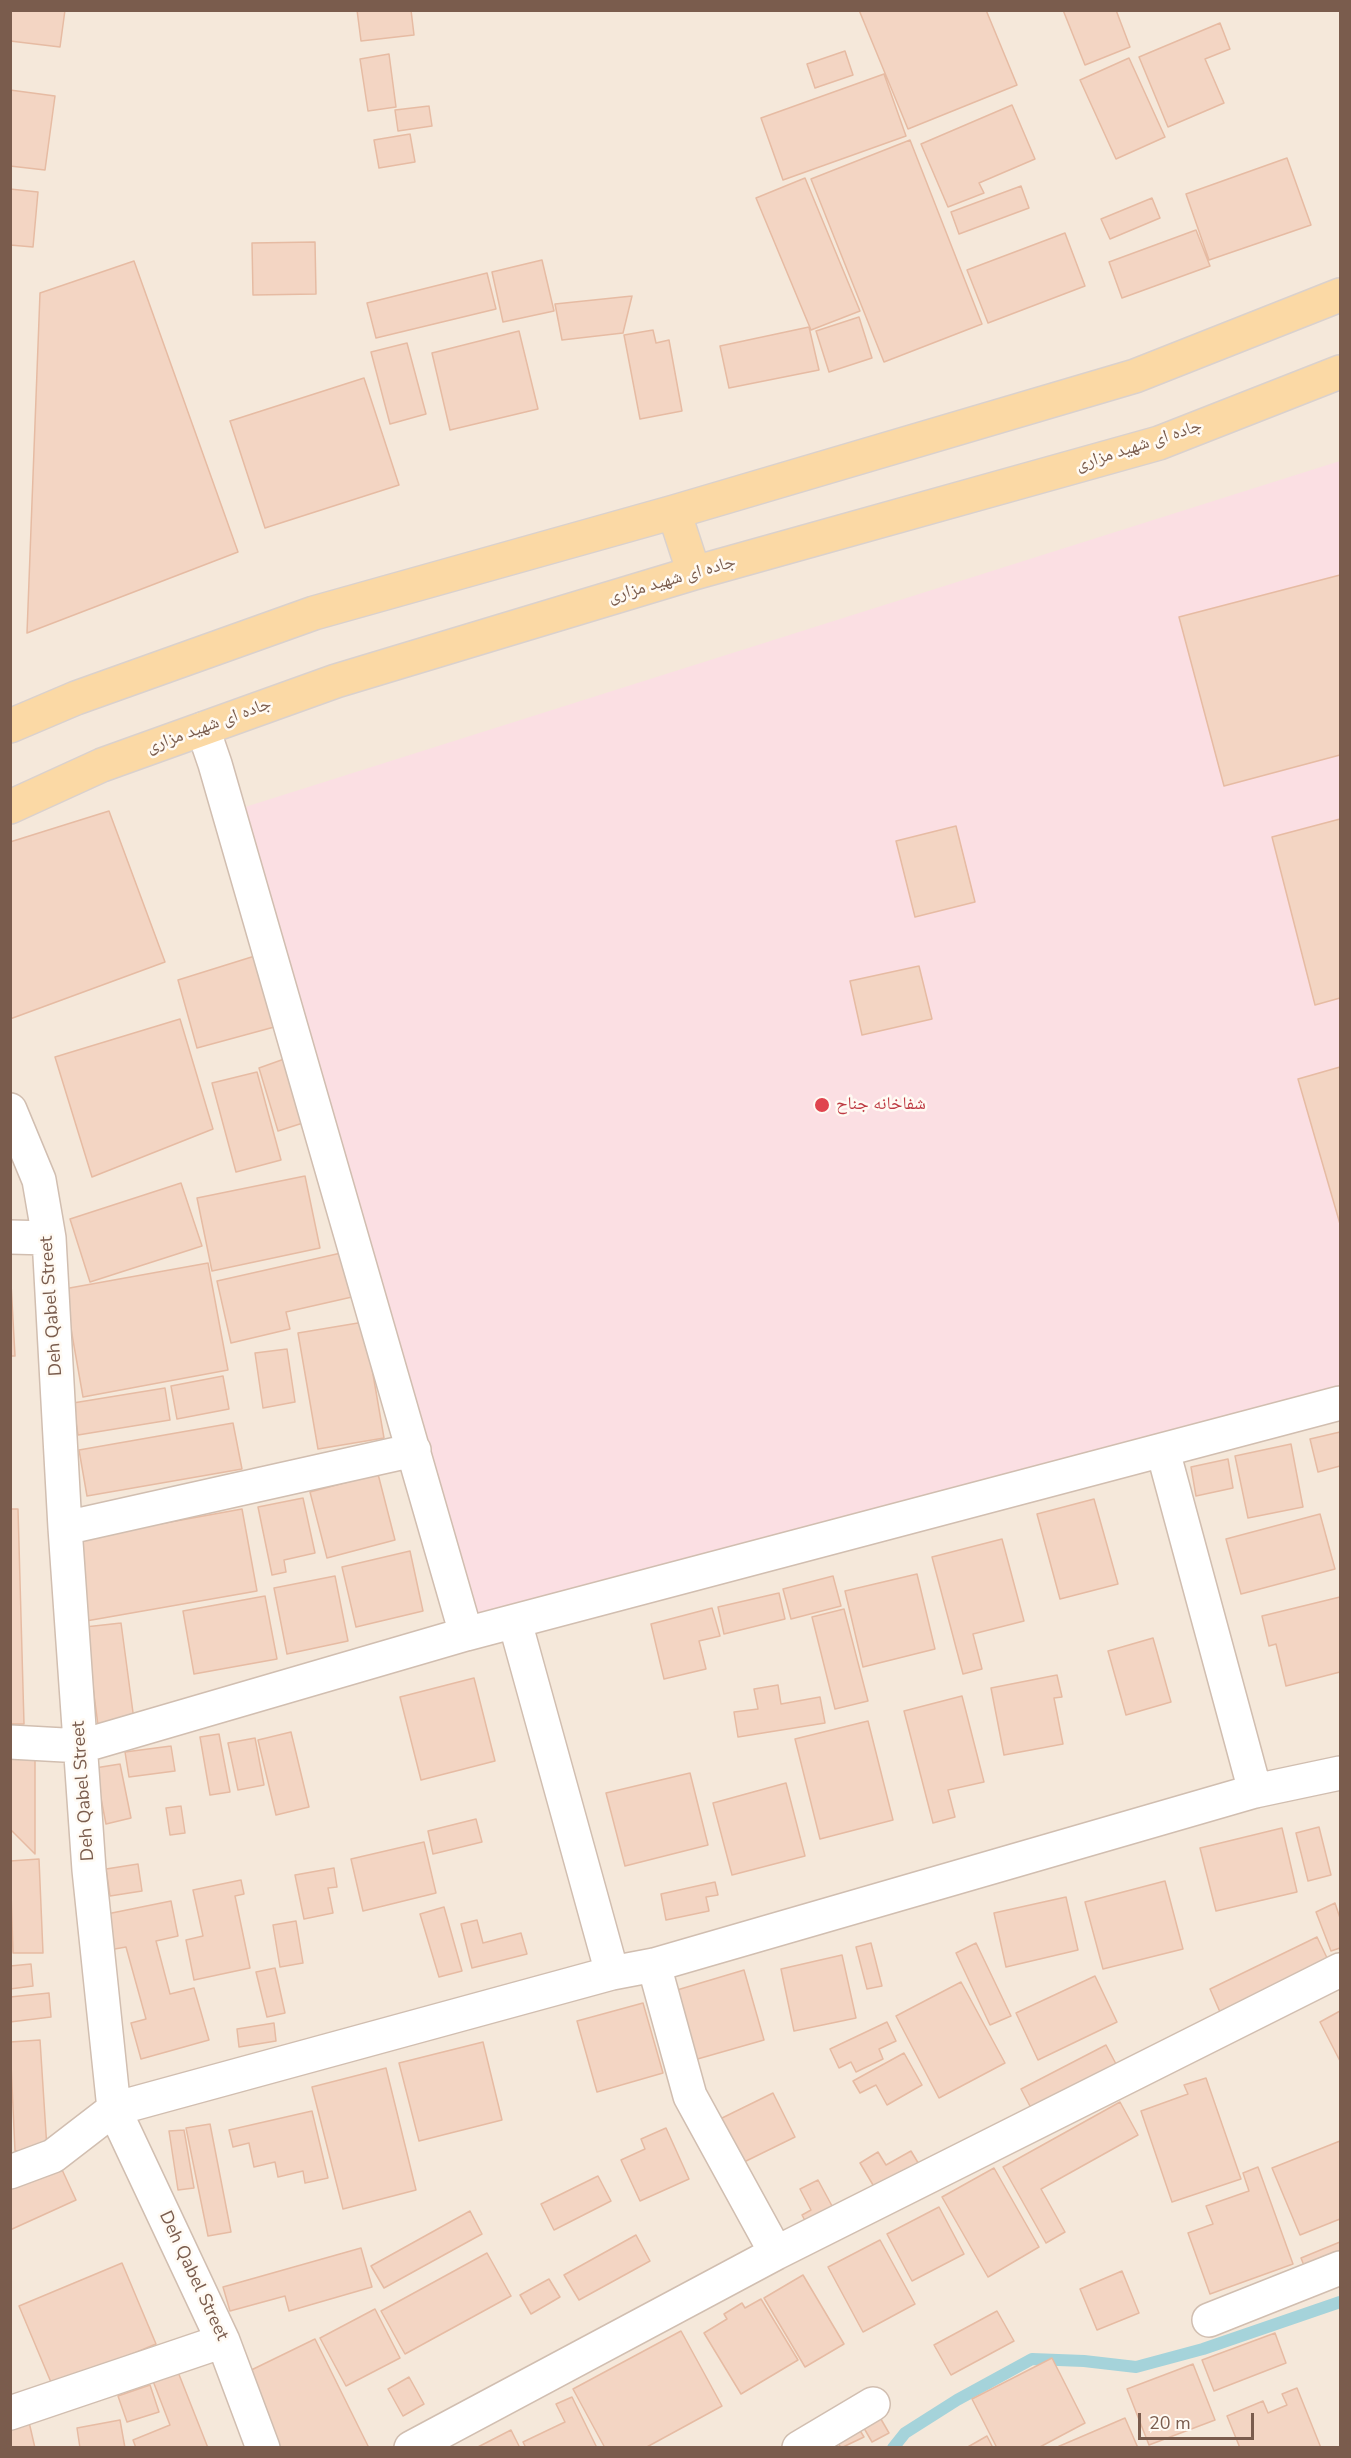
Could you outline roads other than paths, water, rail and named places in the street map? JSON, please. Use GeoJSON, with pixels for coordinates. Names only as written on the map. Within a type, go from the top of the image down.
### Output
{"type":"FeatureCollection","features":[{"type":"Feature","properties":{"kind":"main road"},"geometry":{"type":"LineString","coordinates":[[10,726],[76,698],[314,613],[674,512],[1135,376],[1341,295]]}},
{"type":"Feature","properties":{"kind":"main road","name":"جاده ای شهید مزاری"},"geometry":{"type":"LineString","coordinates":[[10,807],[102,765],[336,681],[694,573],[1159,443],[1341,372]]}},
{"type":"Feature","properties":{"kind":"main road"},"geometry":{"type":"LineString","coordinates":[[674,512],[694,573]]}},
{"type":"Feature","properties":{"kind":"street"},"geometry":{"type":"LineString","coordinates":[[203,729],[466,1634]]}},
{"type":"Feature","properties":{"kind":"street","name":"Deh Qabel Street"},"geometry":{"type":"LineString","coordinates":[[10,1110],[39,1180],[49,1238],[65,1528],[89,1870],[114,2109],[223,2341],[263,2448]]}},
{"type":"Feature","properties":{"kind":"street"},"geometry":{"type":"LineString","coordinates":[[10,1237],[49,1238]]}},
{"type":"Feature","properties":{"kind":"street"},"geometry":{"type":"LineString","coordinates":[[10,1742],[82,1746],[466,1634],[1163,1452],[1341,1403]]}},
{"type":"Feature","properties":{"kind":"street"},"geometry":{"type":"LineString","coordinates":[[65,1528],[414,1450]]}},
{"type":"Feature","properties":{"kind":"street"},"geometry":{"type":"LineString","coordinates":[[1163,1452],[1256,1791]]}},
{"type":"Feature","properties":{"kind":"street"},"geometry":{"type":"LineString","coordinates":[[515,1622],[612,1973]]}},
{"type":"Feature","properties":{"kind":"street"},"geometry":{"type":"LineString","coordinates":[[10,2172],[53,2156],[114,2109],[612,1973],[654,1965],[1256,1791],[1341,1773]]}},
{"type":"Feature","properties":{"kind":"street"},"geometry":{"type":"LineString","coordinates":[[654,1965],[690,2096],[776,2253]]}},
{"type":"Feature","properties":{"kind":"street"},"geometry":{"type":"LineString","coordinates":[[411,2448],[776,2253],[1341,1970]]}},
{"type":"Feature","properties":{"kind":"street"},"geometry":{"type":"LineString","coordinates":[[1209,2320],[1341,2268]]}},
{"type":"Feature","properties":{"kind":"street"},"geometry":{"type":"LineString","coordinates":[[10,2412],[223,2341]]}},
{"type":"Feature","properties":{"kind":"street"},"geometry":{"type":"LineString","coordinates":[[799,2448],[873,2404]]}},
{"type":"Feature","properties":{"kind":"waterway"},"geometry":{"type":"LineString","coordinates":[[893,2448],[905,2433],[957,2400],[1032,2359],[1084,2361],[1136,2367],[1203,2349],[1340,2302]]}},
{"type":"Feature","properties":{"kind":"place","name":"شفاخانه جناح"},"geometry":{"type":"Point","coordinates":[822,1105]}}]}
